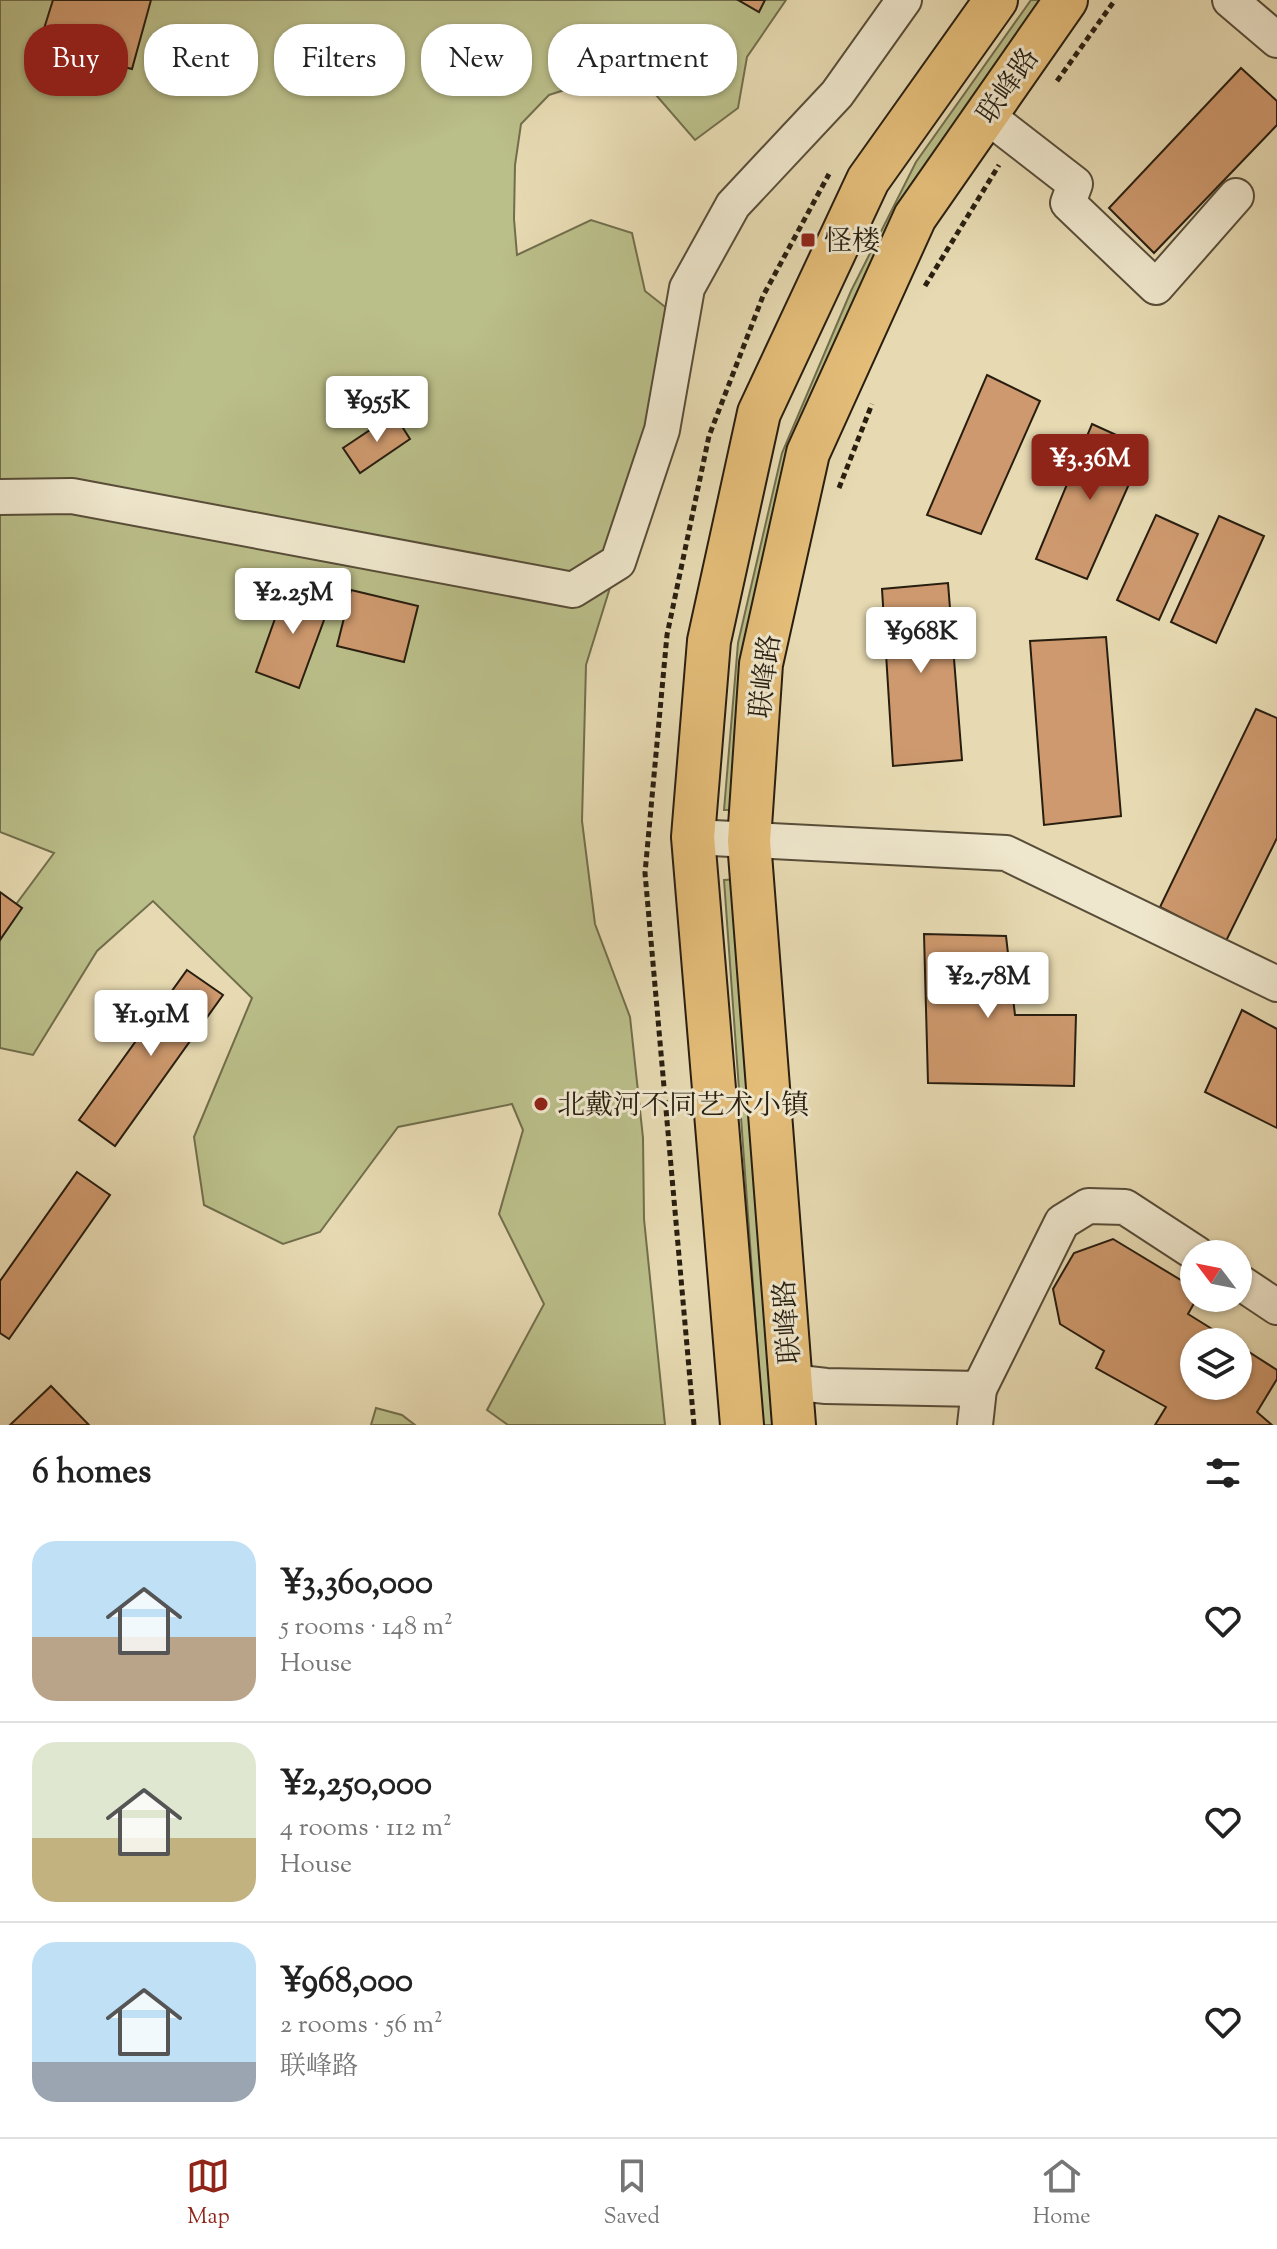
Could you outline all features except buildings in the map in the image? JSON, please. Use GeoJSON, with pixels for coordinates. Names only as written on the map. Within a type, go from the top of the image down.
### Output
{"type":"FeatureCollection","features":[{"type":"Feature","properties":{"kind":"main road","name":"联峰路"},"geometry":{"type":"LineString","coordinates":[[742,1425],[693,837],[709,641],[759,413],[868,180],[996,0]]}},
{"type":"Feature","properties":{"kind":"main road","name":"联峰路"},"geometry":{"type":"LineString","coordinates":[[794,1425],[749,841],[761,664],[808,453],[915,217],[1000,127],[1066,0]]}},
{"type":"Feature","properties":{"kind":"lane"},"geometry":{"type":"LineString","coordinates":[[0,497],[72,496],[573,590],[618,562],[662,430],[687,288],[733,205],[837,94],[904,0]]}},
{"type":"Feature","properties":{"kind":"lane"},"geometry":{"type":"LineString","coordinates":[[1230,0],[1277,40]]}},
{"type":"Feature","properties":{"kind":"lane"},"geometry":{"type":"LineString","coordinates":[[1000,127],[1075,184],[1068,203],[1156,287],[1236,196]]}},
{"type":"Feature","properties":{"kind":"lane"},"geometry":{"type":"LineString","coordinates":[[693,837],[1006,853],[1277,984]]}},
{"type":"Feature","properties":{"kind":"lane"},"geometry":{"type":"LineString","coordinates":[[975,1425],[979,1389],[1062,1222],[1088,1206],[1125,1207],[1180,1243]]}},
{"type":"Feature","properties":{"kind":"lane"},"geometry":{"type":"LineString","coordinates":[[1252,1290],[1277,1307]]}},
{"type":"Feature","properties":{"kind":"lane"},"geometry":{"type":"LineString","coordinates":[[791,1382],[826,1386],[979,1389]]}},
{"type":"Feature","properties":{"kind":"path"},"geometry":{"type":"LineString","coordinates":[[1051,88],[1115,0]]}},
{"type":"Feature","properties":{"kind":"path"},"geometry":{"type":"LineString","coordinates":[[924,287],[1000,127]]}},
{"type":"Feature","properties":{"kind":"path"},"geometry":{"type":"LineString","coordinates":[[838,489],[873,402]]}},
{"type":"Feature","properties":{"kind":"green space"},"geometry":{"type":"Polygon","coordinates":[[[0,0],[786,0],[747,57],[738,108],[695,140],[657,96],[737,96],[737,24],[548,24],[548,96],[521,124],[515,165],[517,255],[591,220],[632,233],[645,291],[688,325],[586,665],[582,821],[595,924],[630,1017],[643,1138],[644,1219],[665,1425],[508,1425],[487,1410],[544,1304],[499,1214],[523,1130],[512,1104],[398,1127],[320,1232],[283,1244],[204,1205],[194,1137],[252,998],[153,901],[97,951],[33,1055],[0,1048],[0,926],[54,853],[0,832],[0,0]]]}},
{"type":"Feature","properties":{"kind":"green space"},"geometry":{"type":"Polygon","coordinates":[[[1031,0],[1050,0],[863,296],[739,810],[724,810],[738,643],[782,453],[851,291],[916,162],[1031,0]]]}},
{"type":"Feature","properties":{"kind":"green space"},"geometry":{"type":"Polygon","coordinates":[[[740,879],[776,1425],[763,1425],[724,880],[740,879]]]}},
{"type":"Feature","properties":{"kind":"green space"},"geometry":{"type":"Polygon","coordinates":[[[376,1408],[402,1415],[415,1425],[371,1425],[376,1408]]]}},
{"type":"Feature","properties":{"kind":"place","name":"怪楼"},"geometry":{"type":"Point","coordinates":[808,240]}},
{"type":"Feature","properties":{"kind":"place","name":"北戴河不同艺术小镇"},"geometry":{"type":"Point","coordinates":[541,1104]}}]}
